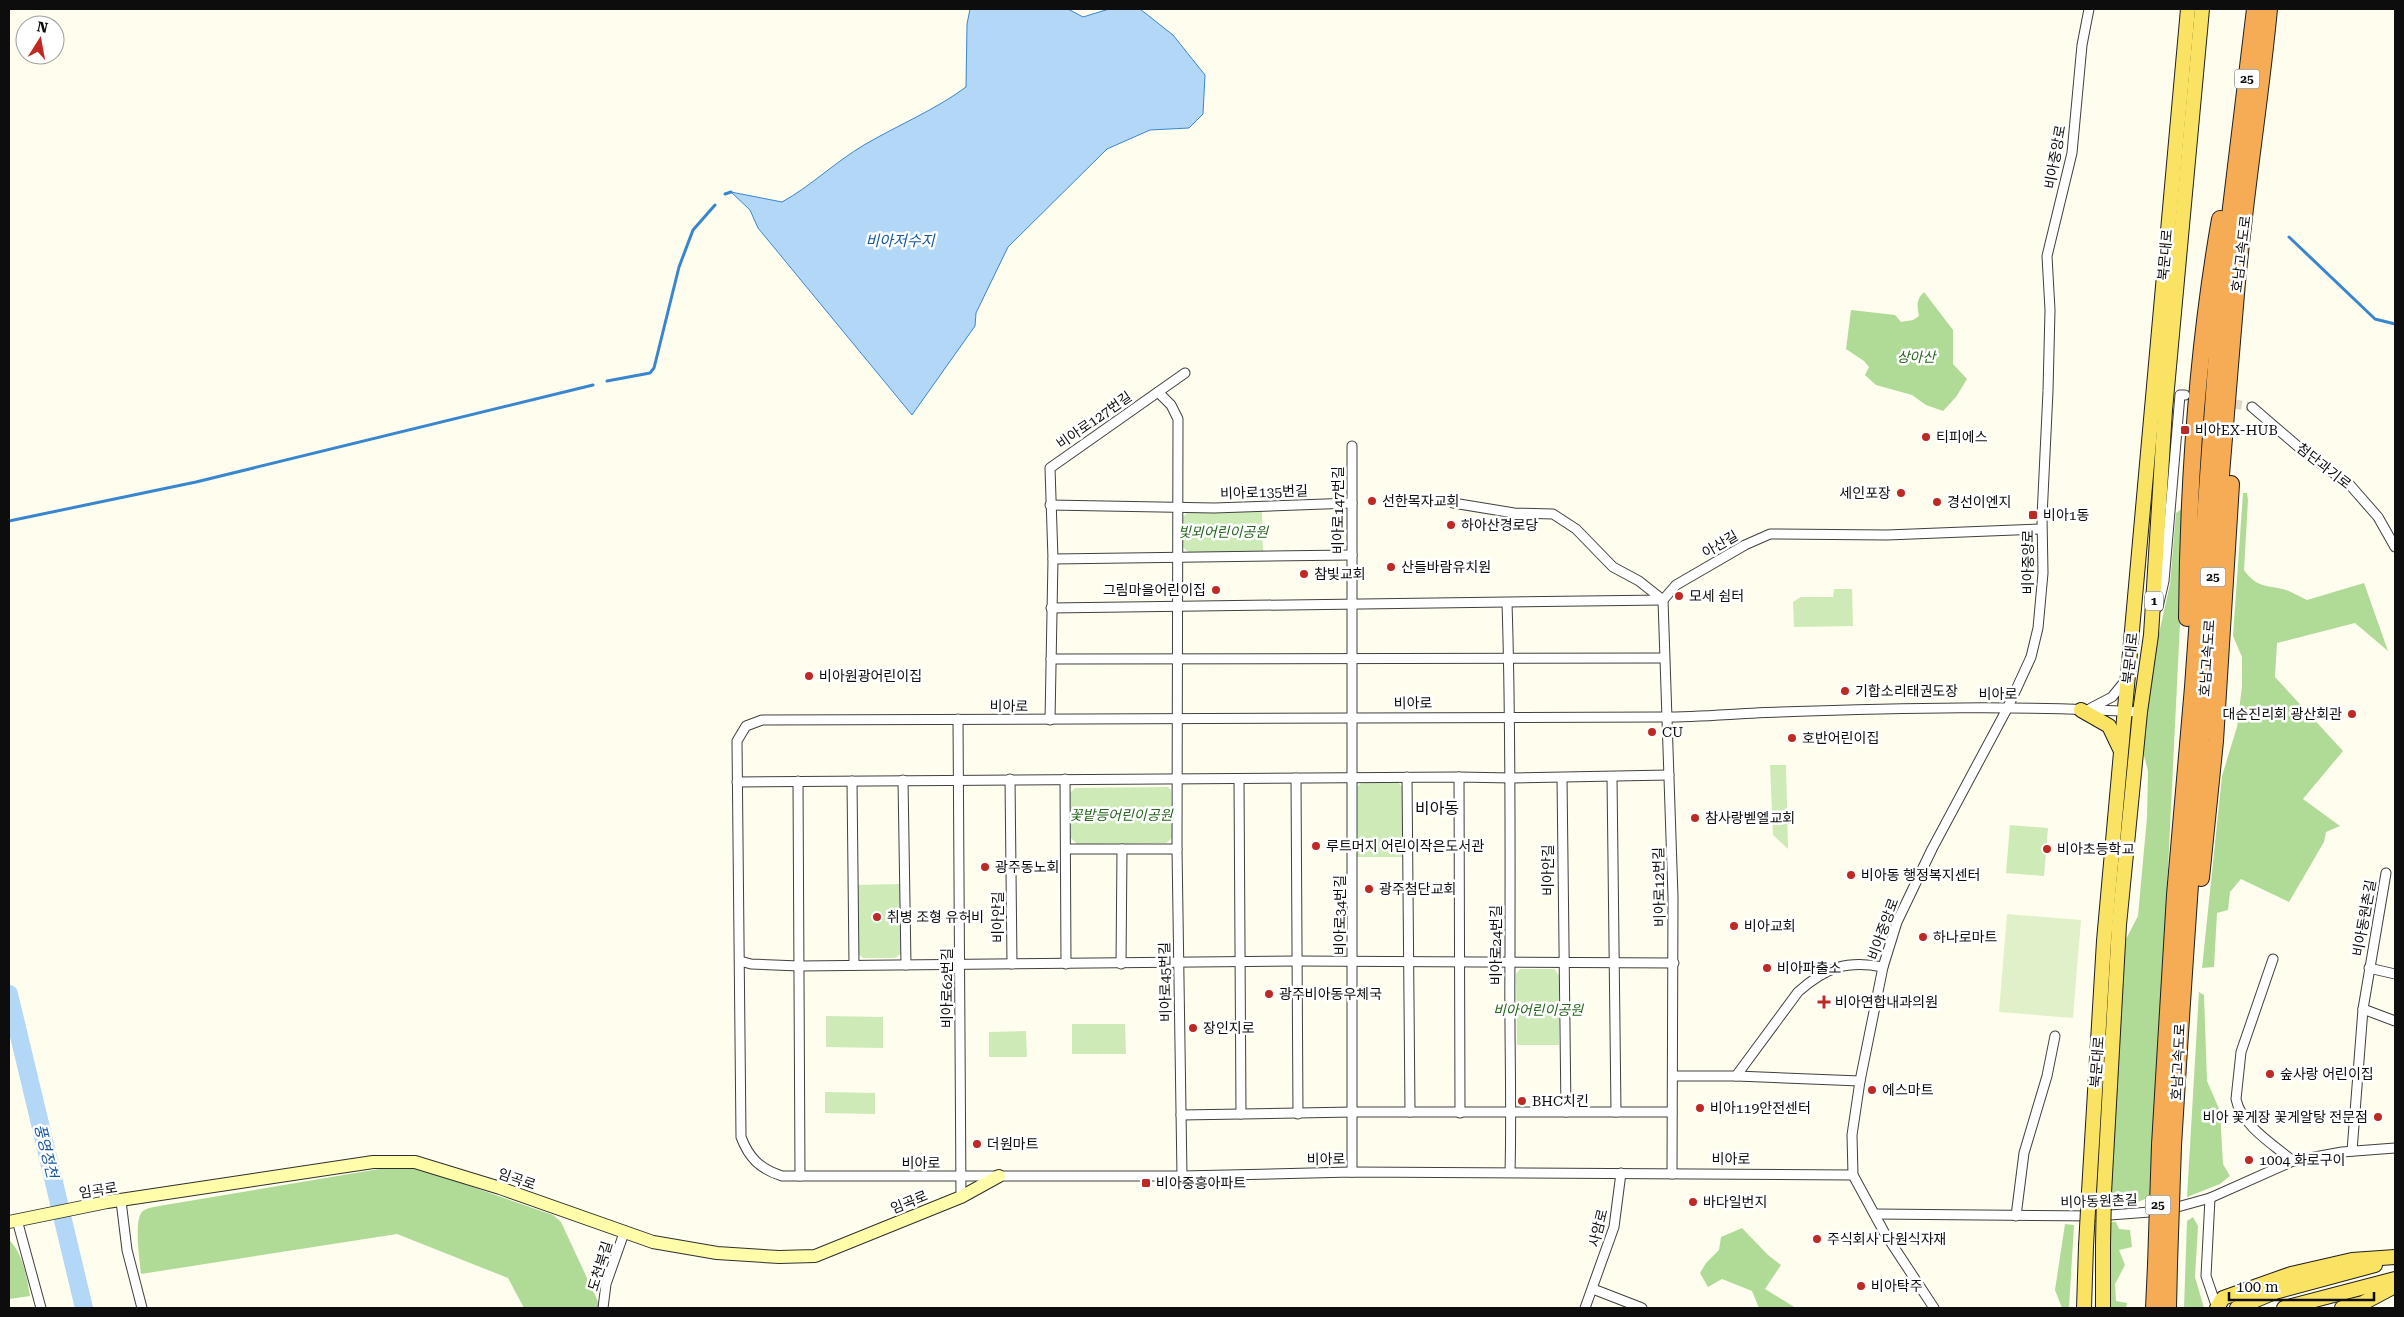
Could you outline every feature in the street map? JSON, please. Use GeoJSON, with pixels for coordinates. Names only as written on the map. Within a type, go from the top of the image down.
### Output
{"type":"FeatureCollection","features":[{"type":"Feature","properties":{"kind":"highway","name":"호남고속도로"},"geometry":{"type":"LineString","coordinates":[[2154,1308],[2162,1265],[2175,895],[2193,688],[2187,647],[2188,524],[2202,343],[2213,258],[2225,192],[2239,150],[2255,9]]}},
{"type":"Feature","properties":{"kind":"highway","name":"호남고속도로"},"geometry":{"type":"LineString","coordinates":[[2167,1145],[2185,941],[2236,291],[2269,9]]}},
{"type":"Feature","properties":{"kind":"highway","name":"호남고속도로"},"geometry":{"type":"LineString","coordinates":[[2162,1265],[2168,1308]]}},
{"type":"Feature","properties":{"kind":"main road","name":"북문대로"},"geometry":{"type":"LineString","coordinates":[[2084,1308],[2104,941],[2188,9]]}},
{"type":"Feature","properties":{"kind":"main road","name":"북문대로"},"geometry":{"type":"LineString","coordinates":[[2103,1308],[2104,1193],[2119,925],[2140,712],[2152,635],[2166,401],[2202,9]]}},
{"type":"Feature","properties":{"kind":"main road"},"geometry":{"type":"LineString","coordinates":[[2081,710],[2109,726],[2121,752]]}},
{"type":"Feature","properties":{"kind":"main road","name":"임곡로"},"geometry":{"type":"LineString","coordinates":[[18,1220],[107,1202],[373,1162],[415,1162],[500,1188],[653,1242],[718,1253],[779,1257],[815,1256],[961,1197],[999,1176]]}},
{"type":"Feature","properties":{"kind":"main road"},"geometry":{"type":"LineString","coordinates":[[2217,1308],[2224,1298],[2291,1274],[2352,1260],[2395,1259]]}},
{"type":"Feature","properties":{"kind":"main road"},"geometry":{"type":"LineString","coordinates":[[2237,1308],[2275,1292],[2395,1259]]}},
{"type":"Feature","properties":{"kind":"main road"},"geometry":{"type":"LineString","coordinates":[[2284,1308],[2395,1279]]}},
{"type":"Feature","properties":{"kind":"main road"},"geometry":{"type":"LineString","coordinates":[[2342,1308],[2363,1303],[2395,1286]]}},
{"type":"Feature","properties":{"kind":"street","name":"비아중앙로"},"geometry":{"type":"LineString","coordinates":[[1934,1308],[1884,1232],[1853,1175],[1852,1135],[1860,1081],[1883,966],[1897,922],[1929,854],[2008,707],[2031,656],[2038,628],[2043,573],[2041,529],[2050,310],[2047,256],[2072,152],[2082,45],[2089,9]]}},
{"type":"Feature","properties":{"kind":"street","name":"비아로127번길"},"geometry":{"type":"LineString","coordinates":[[1050,720],[1053,559],[1050,468],[1184,373]]}},
{"type":"Feature","properties":{"kind":"street"},"geometry":{"type":"LineString","coordinates":[[1158,392],[1171,405],[1178,419],[1179,718]]}},
{"type":"Feature","properties":{"kind":"street"},"geometry":{"type":"LineString","coordinates":[[2152,635],[2164,582],[2180,394],[2185,395]]}},
{"type":"Feature","properties":{"kind":"street","name":"첨단과기로"},"geometry":{"type":"LineString","coordinates":[[2252,407],[2302,450],[2350,485],[2378,517],[2395,547]]}},
{"type":"Feature","properties":{"kind":"street","name":"비아로147번길"},"geometry":{"type":"LineString","coordinates":[[1352,446],[1353,718]]}},
{"type":"Feature","properties":{"kind":"street","name":"비아로135번길"},"geometry":{"type":"LineString","coordinates":[[1177,507],[1352,503]]}},
{"type":"Feature","properties":{"kind":"street"},"geometry":{"type":"LineString","coordinates":[[1453,503],[1514,513],[1553,514],[1576,529],[1614,567],[1639,581],[1663,600]]}},
{"type":"Feature","properties":{"kind":"street"},"geometry":{"type":"LineString","coordinates":[[1050,505],[1177,507]]}},
{"type":"Feature","properties":{"kind":"street","name":"아산길"},"geometry":{"type":"LineString","coordinates":[[1663,600],[1676,585],[1745,545],[1770,534],[1886,535],[2041,529]]}},
{"type":"Feature","properties":{"kind":"street"},"geometry":{"type":"LineString","coordinates":[[1053,559],[1352,555]]}},
{"type":"Feature","properties":{"kind":"street"},"geometry":{"type":"LineString","coordinates":[[1051,608],[1179,608],[1663,600]]}},
{"type":"Feature","properties":{"kind":"street","name":"비아로12번길"},"geometry":{"type":"LineString","coordinates":[[1663,600],[1674,963],[1672,1174]]}},
{"type":"Feature","properties":{"kind":"street"},"geometry":{"type":"LineString","coordinates":[[1507,603],[1510,716]]}},
{"type":"Feature","properties":{"kind":"street"},"geometry":{"type":"LineString","coordinates":[[1051,659],[1179,657],[1664,658]]}},
{"type":"Feature","properties":{"kind":"street"},"geometry":{"type":"LineString","coordinates":[[2081,710],[2106,702],[2120,689],[2128,677]]}},
{"type":"Feature","properties":{"kind":"street","name":"비아로"},"geometry":{"type":"LineString","coordinates":[[1853,1175],[1352,1172],[1182,1176],[782,1176],[767,1172],[755,1163],[746,1151],[741,1137],[737,740],[746,726],[754,722],[771,720],[1050,720],[1510,716],[1667,718],[1776,712],[2008,707],[2140,712]]}},
{"type":"Feature","properties":{"kind":"street","name":"비아로24번길"},"geometry":{"type":"LineString","coordinates":[[1510,716],[1512,1112],[1510,1172]]}},
{"type":"Feature","properties":{"kind":"street","name":"비아로45번길"},"geometry":{"type":"LineString","coordinates":[[1179,718],[1177,849],[1182,1176]]}},
{"type":"Feature","properties":{"kind":"street","name":"비아로34번길"},"geometry":{"type":"LineString","coordinates":[[1352,1172],[1354,962],[1353,718]]}},
{"type":"Feature","properties":{"kind":"street","name":"비아로62번길"},"geometry":{"type":"LineString","coordinates":[[958,719],[962,965],[959,1101],[961,1197]]}},
{"type":"Feature","properties":{"kind":"street"},"geometry":{"type":"LineString","coordinates":[[738,782],[959,779],[1407,778],[1459,776],[1562,778],[1669,775]]}},
{"type":"Feature","properties":{"kind":"street"},"geometry":{"type":"LineString","coordinates":[[1459,776],[1460,1113]]}},
{"type":"Feature","properties":{"kind":"street"},"geometry":{"type":"LineString","coordinates":[[1612,777],[1616,1112]]}},
{"type":"Feature","properties":{"kind":"street"},"geometry":{"type":"LineString","coordinates":[[1239,778],[1241,1114]]}},
{"type":"Feature","properties":{"kind":"street"},"geometry":{"type":"LineString","coordinates":[[1296,778],[1298,1114]]}},
{"type":"Feature","properties":{"kind":"street"},"geometry":{"type":"LineString","coordinates":[[1407,778],[1410,1112]]}},
{"type":"Feature","properties":{"kind":"street","name":"비아안길"},"geometry":{"type":"LineString","coordinates":[[1562,778],[1562,963],[1566,1112]]}},
{"type":"Feature","properties":{"kind":"street","name":"비아안길"},"geometry":{"type":"LineString","coordinates":[[1010,779],[1012,964]]}},
{"type":"Feature","properties":{"kind":"street"},"geometry":{"type":"LineString","coordinates":[[1066,779],[1066,964]]}},
{"type":"Feature","properties":{"kind":"street"},"geometry":{"type":"LineString","coordinates":[[852,780],[854,965]]}},
{"type":"Feature","properties":{"kind":"street"},"geometry":{"type":"LineString","coordinates":[[903,780],[906,965]]}},
{"type":"Feature","properties":{"kind":"street"},"geometry":{"type":"LineString","coordinates":[[798,781],[800,1176]]}},
{"type":"Feature","properties":{"kind":"street"},"geometry":{"type":"LineString","coordinates":[[1066,849],[1177,849]]}},
{"type":"Feature","properties":{"kind":"street"},"geometry":{"type":"LineString","coordinates":[[1121,964],[1122,849]]}},
{"type":"Feature","properties":{"kind":"street","name":"비아동원촌길"},"geometry":{"type":"LineString","coordinates":[[2352,1150],[2363,1009],[2386,873]]}},
{"type":"Feature","properties":{"kind":"street"},"geometry":{"type":"LineString","coordinates":[[2273,960],[2241,1052],[2236,1099],[2238,1106],[2253,1126],[2293,1161]]}},
{"type":"Feature","properties":{"kind":"street"},"geometry":{"type":"LineString","coordinates":[[740,961],[751,964],[799,966],[1241,962],[1674,963]]}},
{"type":"Feature","properties":{"kind":"street"},"geometry":{"type":"LineString","coordinates":[[1736,1076],[1798,992],[1812,980],[1827,971],[1849,964],[1863,963],[1883,966]]}},
{"type":"Feature","properties":{"kind":"street","name":"비아동원촌길"},"geometry":{"type":"LineString","coordinates":[[2370,968],[2395,974]]}},
{"type":"Feature","properties":{"kind":"street"},"geometry":{"type":"LineString","coordinates":[[2363,1009],[2395,1021]]}},
{"type":"Feature","properties":{"kind":"street"},"geometry":{"type":"LineString","coordinates":[[2016,1216],[2024,1153],[2047,1076],[2055,1036]]}},
{"type":"Feature","properties":{"kind":"street"},"geometry":{"type":"LineString","coordinates":[[1672,1076],[1736,1076],[1860,1081]]}},
{"type":"Feature","properties":{"kind":"street"},"geometry":{"type":"LineString","coordinates":[[1181,1116],[1353,1112],[1672,1112]]}},
{"type":"Feature","properties":{"kind":"street","name":"비아동원촌길"},"geometry":{"type":"LineString","coordinates":[[1875,1214],[2124,1215],[2163,1211],[2210,1198],[2293,1161],[2352,1150],[2395,1148]]}},
{"type":"Feature","properties":{"kind":"street","name":"사암로"},"geometry":{"type":"LineString","coordinates":[[1585,1308],[1614,1227],[1621,1173]]}},
{"type":"Feature","properties":{"kind":"street"},"geometry":{"type":"LineString","coordinates":[[2210,1198],[2206,1276],[2217,1308]]}},
{"type":"Feature","properties":{"kind":"street"},"geometry":{"type":"LineString","coordinates":[[121,1201],[127,1250],[142,1308]]}},
{"type":"Feature","properties":{"kind":"street"},"geometry":{"type":"LineString","coordinates":[[18,1220],[41,1308]]}},
{"type":"Feature","properties":{"kind":"street","name":"도천북길"},"geometry":{"type":"LineString","coordinates":[[603,1308],[606,1284],[624,1233]]}},
{"type":"Feature","properties":{"kind":"street"},"geometry":{"type":"LineString","coordinates":[[1593,1289],[1642,1308]]}},
{"type":"Feature","properties":{"kind":"green space","name":"상아산"},"geometry":{"type":"Polygon","coordinates":[[[1924,292],[1953,330],[1953,364],[1967,379],[1956,397],[1943,411],[1926,405],[1912,395],[1876,385],[1865,375],[1869,367],[1864,361],[1846,349],[1851,310],[1895,315],[1901,322],[1913,320],[1919,316],[1918,303],[1924,292]]]}},
{"type":"Feature","properties":{"kind":"green space"},"geometry":{"type":"Polygon","coordinates":[[[2243,493],[2247,493],[2248,500],[2244,570],[2249,576],[2259,584],[2289,591],[2307,600],[2364,583],[2388,651],[2355,623],[2277,643],[2275,677],[2343,751],[2303,799],[2340,826],[2326,832],[2324,842],[2289,902],[2241,879],[2230,892],[2228,910],[2217,913],[2214,967],[2202,968],[2222,776],[2237,727],[2242,686],[2242,657],[2233,636],[2243,493]]]}},
{"type":"Feature","properties":{"kind":"green space"},"geometry":{"type":"Polygon","coordinates":[[[2182,509],[2183,562],[2152,1196],[2138,1202],[2110,1203],[2109,1191],[2126,939],[2138,916],[2147,817],[2148,771],[2142,748],[2154,656],[2170,584],[2176,513],[2182,509]]]}},
{"type":"Feature","properties":{"kind":"green space","name":"빛뫼어린이공원"},"geometry":{"type":"Polygon","coordinates":[[[1262,510],[1263,552],[1189,553],[1183,547],[1183,517],[1189,511],[1262,510]]]}},
{"type":"Feature","properties":{"kind":"green space"},"geometry":{"type":"Polygon","coordinates":[[[1834,589],[1852,589],[1853,626],[1794,627],[1793,602],[1801,597],[1833,597],[1834,589]]]}},
{"type":"Feature","properties":{"kind":"green space"},"geometry":{"type":"Polygon","coordinates":[[[1770,765],[1786,765],[1788,849],[1773,835],[1770,765]]]}},
{"type":"Feature","properties":{"kind":"green space"},"geometry":{"type":"Polygon","coordinates":[[[1363,781],[1397,781],[1402,787],[1403,857],[1357,857],[1357,787],[1363,781]]]}},
{"type":"Feature","properties":{"kind":"green space","name":"꽃밭등어린이공원"},"geometry":{"type":"Polygon","coordinates":[[[1168,787],[1171,790],[1172,838],[1166,843],[1077,844],[1071,838],[1070,793],[1075,788],[1168,787]]]}},
{"type":"Feature","properties":{"kind":"green space"},"geometry":{"type":"Polygon","coordinates":[[[2010,825],[2048,828],[2044,876],[2006,873],[2010,825]]]}},
{"type":"Feature","properties":{"kind":"green space"},"geometry":{"type":"Polygon","coordinates":[[[900,884],[902,953],[895,958],[863,958],[857,953],[856,885],[900,884]]]}},
{"type":"Feature","properties":{"kind":"green space"},"geometry":{"type":"Polygon","coordinates":[[[2007,914],[2081,920],[2073,1018],[1999,1012],[2007,914]]]}},
{"type":"Feature","properties":{"kind":"green space","name":"비아어린이공원"},"geometry":{"type":"Polygon","coordinates":[[[1520,969],[1554,969],[1559,975],[1559,1045],[1517,1045],[1516,974],[1520,969]]]}},
{"type":"Feature","properties":{"kind":"green space"},"geometry":{"type":"Polygon","coordinates":[[[2199,992],[2204,995],[2207,1081],[2220,1111],[2223,1164],[2230,1176],[2220,1184],[2187,1197],[2199,992]]]}},
{"type":"Feature","properties":{"kind":"green space"},"geometry":{"type":"Polygon","coordinates":[[[826,1016],[883,1017],[883,1048],[826,1047],[826,1016]]]}},
{"type":"Feature","properties":{"kind":"green space"},"geometry":{"type":"Polygon","coordinates":[[[1072,1024],[1125,1024],[1126,1054],[1072,1054],[1072,1024]]]}},
{"type":"Feature","properties":{"kind":"green space"},"geometry":{"type":"Polygon","coordinates":[[[1026,1031],[1027,1057],[989,1057],[989,1032],[1026,1031]]]}},
{"type":"Feature","properties":{"kind":"green space"},"geometry":{"type":"Polygon","coordinates":[[[825,1092],[875,1093],[875,1114],[825,1113],[825,1092]]]}},
{"type":"Feature","properties":{"kind":"green space"},"geometry":{"type":"Polygon","coordinates":[[[385,1168],[412,1168],[429,1172],[553,1215],[561,1222],[601,1308],[524,1308],[508,1278],[397,1234],[141,1274],[138,1222],[140,1215],[146,1209],[385,1168]]]}},
{"type":"Feature","properties":{"kind":"green space"},"geometry":{"type":"Polygon","coordinates":[[[2193,1217],[2198,1226],[2195,1277],[2204,1308],[2184,1308],[2187,1221],[2193,1217]]]}},
{"type":"Feature","properties":{"kind":"green space"},"geometry":{"type":"Polygon","coordinates":[[[2110,1222],[2116,1222],[2119,1229],[2130,1230],[2132,1247],[2119,1250],[2125,1265],[2115,1284],[2116,1301],[2127,1303],[2126,1308],[2109,1308],[2110,1222]]]}},
{"type":"Feature","properties":{"kind":"green space"},"geometry":{"type":"Polygon","coordinates":[[[2065,1224],[2074,1225],[2069,1308],[2062,1308],[2055,1290],[2065,1224]]]}},
{"type":"Feature","properties":{"kind":"green space"},"geometry":{"type":"Polygon","coordinates":[[[1742,1228],[1768,1255],[1781,1265],[1765,1289],[1796,1308],[1759,1308],[1752,1291],[1722,1279],[1708,1287],[1700,1273],[1706,1263],[1719,1250],[1721,1237],[1742,1228]]]}},
{"type":"Feature","properties":{"kind":"green space"},"geometry":{"type":"Polygon","coordinates":[[[9,1240],[14,1245],[21,1259],[30,1296],[9,1299],[9,1240]]]}},
{"type":"Feature","properties":{"kind":"water","name":"비아저수지"},"geometry":{"type":"Polygon","coordinates":[[[970,9],[1068,9],[1083,17],[1109,9],[1140,9],[1173,35],[1205,75],[1203,114],[1189,128],[1150,130],[1107,149],[1008,247],[976,313],[975,326],[912,415],[758,228],[750,210],[731,192],[782,202],[864,145],[929,110],[966,87],[967,24],[970,9]]]}},
{"type":"Feature","properties":{"kind":"waterway"},"geometry":{"type":"LineString","coordinates":[[725,194],[731,192]]}},
{"type":"Feature","properties":{"kind":"waterway"},"geometry":{"type":"LineString","coordinates":[[607,381],[650,373],[654,368],[679,267],[693,230],[715,205]]}},
{"type":"Feature","properties":{"kind":"waterway"},"geometry":{"type":"LineString","coordinates":[[2289,237],[2375,319],[2395,324]]}},
{"type":"Feature","properties":{"kind":"waterway"},"geometry":{"type":"LineString","coordinates":[[9,521],[196,482],[593,385]]}},
{"type":"Feature","properties":{"kind":"waterway","name":"풍영정천"},"geometry":{"type":"LineString","coordinates":[[9,994],[84,1308]]}},
{"type":"Feature","properties":{"kind":"tunnel"},"geometry":{"type":"LineString","coordinates":[[2193,397],[2252,407]]}},
{"type":"Feature","properties":{"kind":"place","name":"비아EX-HUB"},"geometry":{"type":"Point","coordinates":[2185,430]}},
{"type":"Feature","properties":{"kind":"place","name":"티피에스"},"geometry":{"type":"Point","coordinates":[1926,437]}},
{"type":"Feature","properties":{"kind":"place","name":"세인포장"},"geometry":{"type":"Point","coordinates":[1901,493]}},
{"type":"Feature","properties":{"kind":"place","name":"선한목자교회"},"geometry":{"type":"Point","coordinates":[1372,501]}},
{"type":"Feature","properties":{"kind":"place","name":"경선이엔지"},"geometry":{"type":"Point","coordinates":[1937,502]}},
{"type":"Feature","properties":{"kind":"place","name":"비아1동"},"geometry":{"type":"Point","coordinates":[2033,515]}},
{"type":"Feature","properties":{"kind":"place","name":"하아산경로당"},"geometry":{"type":"Point","coordinates":[1451,525]}},
{"type":"Feature","properties":{"kind":"place","name":"산들바람유치원"},"geometry":{"type":"Point","coordinates":[1391,567]}},
{"type":"Feature","properties":{"kind":"place","name":"참빛교회"},"geometry":{"type":"Point","coordinates":[1304,574]}},
{"type":"Feature","properties":{"kind":"place","name":"그림마을어린이집"},"geometry":{"type":"Point","coordinates":[1216,590]}},
{"type":"Feature","properties":{"kind":"place","name":"모세 쉼터"},"geometry":{"type":"Point","coordinates":[1679,596]}},
{"type":"Feature","properties":{"kind":"place","name":"비아원광어린이집"},"geometry":{"type":"Point","coordinates":[809,676]}},
{"type":"Feature","properties":{"kind":"place","name":"기합소리태권도장"},"geometry":{"type":"Point","coordinates":[1845,691]}},
{"type":"Feature","properties":{"kind":"place","name":"대순진리회 광산회관"},"geometry":{"type":"Point","coordinates":[2352,714]}},
{"type":"Feature","properties":{"kind":"place","name":"CU"},"geometry":{"type":"Point","coordinates":[1652,732]}},
{"type":"Feature","properties":{"kind":"place","name":"호반어린이집"},"geometry":{"type":"Point","coordinates":[1792,738]}},
{"type":"Feature","properties":{"kind":"place","name":"참사랑벧엘교회"},"geometry":{"type":"Point","coordinates":[1695,818]}},
{"type":"Feature","properties":{"kind":"place","name":"루트머지 어린이작은도서관"},"geometry":{"type":"Point","coordinates":[1316,846]}},
{"type":"Feature","properties":{"kind":"place","name":"비아초등학교"},"geometry":{"type":"Point","coordinates":[2047,849]}},
{"type":"Feature","properties":{"kind":"place","name":"광주동노회"},"geometry":{"type":"Point","coordinates":[985,867]}},
{"type":"Feature","properties":{"kind":"place","name":"비아동 행정복지센터"},"geometry":{"type":"Point","coordinates":[1851,875]}},
{"type":"Feature","properties":{"kind":"place","name":"광주첨단교회"},"geometry":{"type":"Point","coordinates":[1369,889]}},
{"type":"Feature","properties":{"kind":"place","name":"취병 조형 유허비"},"geometry":{"type":"Point","coordinates":[877,917]}},
{"type":"Feature","properties":{"kind":"place","name":"비아교회"},"geometry":{"type":"Point","coordinates":[1734,926]}},
{"type":"Feature","properties":{"kind":"place","name":"하나로마트"},"geometry":{"type":"Point","coordinates":[1923,937]}},
{"type":"Feature","properties":{"kind":"place","name":"비아파출소"},"geometry":{"type":"Point","coordinates":[1767,968]}},
{"type":"Feature","properties":{"kind":"place","name":"광주비아동우체국"},"geometry":{"type":"Point","coordinates":[1269,994]}},
{"type":"Feature","properties":{"kind":"place","name":"비아연합내과의원"},"geometry":{"type":"Point","coordinates":[1824,1002]}},
{"type":"Feature","properties":{"kind":"place","name":"장인지로"},"geometry":{"type":"Point","coordinates":[1193,1028]}},
{"type":"Feature","properties":{"kind":"place","name":"숲사랑 어린이집"},"geometry":{"type":"Point","coordinates":[2270,1074]}},
{"type":"Feature","properties":{"kind":"place","name":"에스마트"},"geometry":{"type":"Point","coordinates":[1872,1090]}},
{"type":"Feature","properties":{"kind":"place","name":"BHC치킨"},"geometry":{"type":"Point","coordinates":[1522,1101]}},
{"type":"Feature","properties":{"kind":"place","name":"비아119안전센터"},"geometry":{"type":"Point","coordinates":[1700,1108]}},
{"type":"Feature","properties":{"kind":"place","name":"비아 꽃게장 꽃게알탕 전문점"},"geometry":{"type":"Point","coordinates":[2378,1117]}},
{"type":"Feature","properties":{"kind":"place","name":"더원마트"},"geometry":{"type":"Point","coordinates":[977,1144]}},
{"type":"Feature","properties":{"kind":"place","name":"1004 화로구이"},"geometry":{"type":"Point","coordinates":[2249,1160]}},
{"type":"Feature","properties":{"kind":"place","name":"비아중흥아파트"},"geometry":{"type":"Point","coordinates":[1146,1183]}},
{"type":"Feature","properties":{"kind":"place","name":"바다일번지"},"geometry":{"type":"Point","coordinates":[1693,1202]}},
{"type":"Feature","properties":{"kind":"place","name":"주식회사 다원식자재"},"geometry":{"type":"Point","coordinates":[1817,1239]}},
{"type":"Feature","properties":{"kind":"place","name":"비아탁주"},"geometry":{"type":"Point","coordinates":[1861,1286]}},
{"type":"Feature","properties":{"kind":"district","name":"비아동"},"geometry":{"type":"Point","coordinates":[1437,808]}}]}
